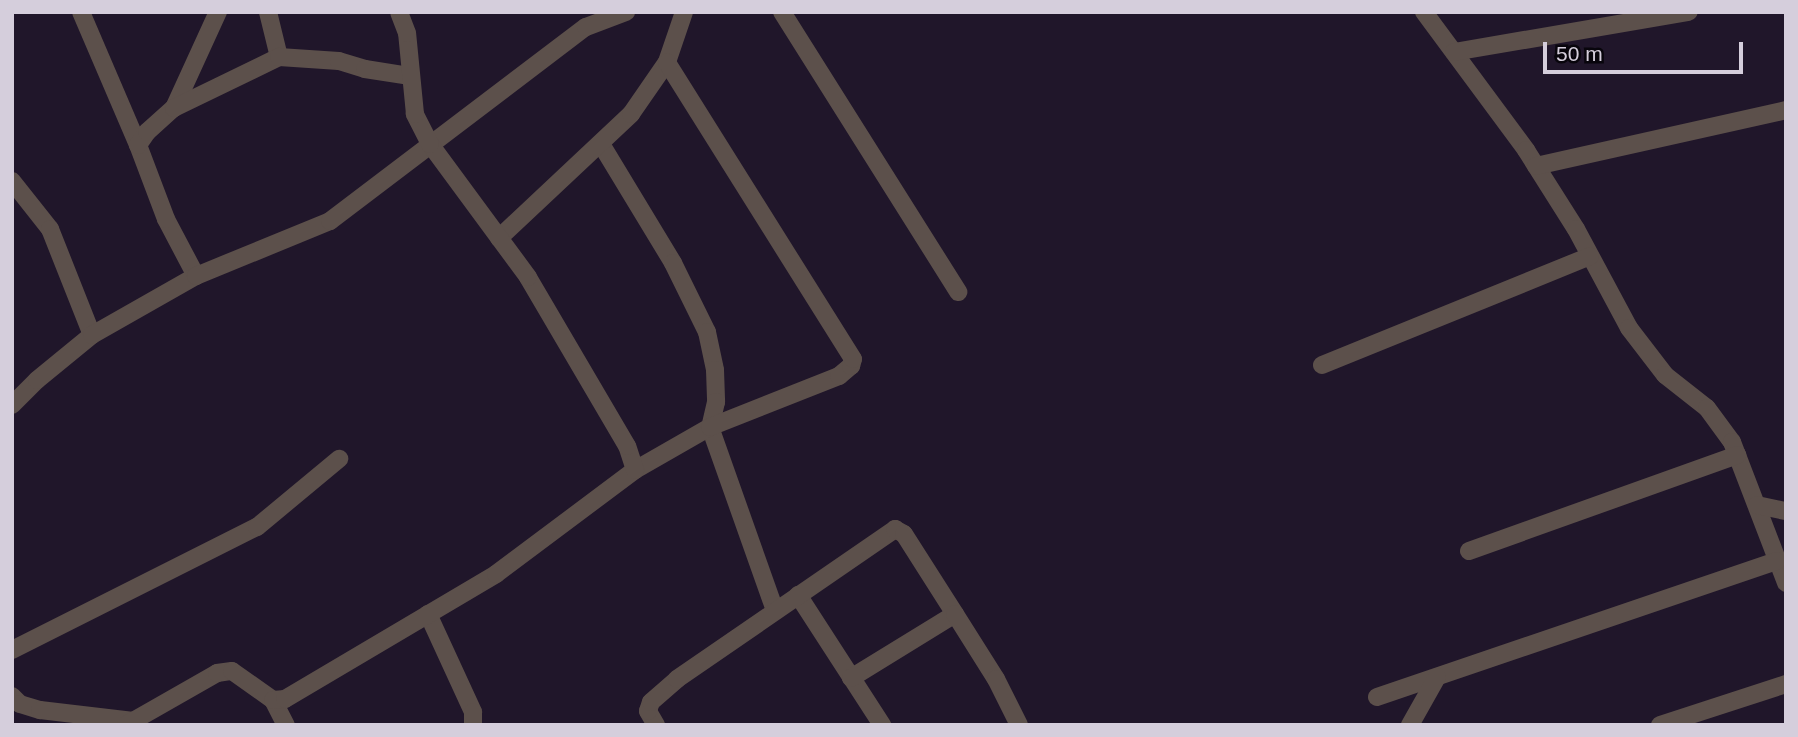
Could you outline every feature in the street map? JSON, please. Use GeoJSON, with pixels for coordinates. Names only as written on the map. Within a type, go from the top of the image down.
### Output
{"type":"FeatureCollection","features":[{"type":"Feature","properties":{"kind":"street"},"geometry":{"type":"LineString","coordinates":[[81,12],[138,145],[166,219],[196,276]]}},
{"type":"Feature","properties":{"kind":"street"},"geometry":{"type":"LineString","coordinates":[[174,108],[219,12]]}},
{"type":"Feature","properties":{"kind":"street"},"geometry":{"type":"LineString","coordinates":[[268,12],[279,57]]}},
{"type":"Feature","properties":{"kind":"street"},"geometry":{"type":"LineString","coordinates":[[399,12],[407,33],[415,114],[430,144],[528,277],[627,446],[635,470]]}},
{"type":"Feature","properties":{"kind":"street"},"geometry":{"type":"LineString","coordinates":[[12,405],[37,380],[92,335],[196,276],[330,221],[586,27],[626,12]]}},
{"type":"Feature","properties":{"kind":"street"},"geometry":{"type":"LineString","coordinates":[[499,238],[631,114],[667,62],[684,12]]}},
{"type":"Feature","properties":{"kind":"street"},"geometry":{"type":"LineString","coordinates":[[782,12],[958,292]]}},
{"type":"Feature","properties":{"kind":"street"},"geometry":{"type":"LineString","coordinates":[[1424,12],[1536,166],[1629,328],[1665,375],[1707,408],[1737,455],[1786,583]]}},
{"type":"Feature","properties":{"kind":"street"},"geometry":{"type":"LineString","coordinates":[[1454,52],[1689,12]]}},
{"type":"Feature","properties":{"kind":"street"},"geometry":{"type":"LineString","coordinates":[[138,145],[147,132],[174,108],[279,57],[339,61],[365,69],[410,76]]}},
{"type":"Feature","properties":{"kind":"street"},"geometry":{"type":"LineString","coordinates":[[273,700],[285,699],[496,574],[635,470],[710,427],[839,376],[851,366],[853,359],[667,62]]}},
{"type":"Feature","properties":{"kind":"street"},"geometry":{"type":"LineString","coordinates":[[1536,166],[1786,110]]}},
{"type":"Feature","properties":{"kind":"street"},"geometry":{"type":"LineString","coordinates":[[601,144],[673,263],[707,332],[715,370],[716,402],[710,427],[775,611]]}},
{"type":"Feature","properties":{"kind":"street"},"geometry":{"type":"LineString","coordinates":[[12,181],[50,229],[92,335]]}},
{"type":"Feature","properties":{"kind":"street"},"geometry":{"type":"LineString","coordinates":[[1322,365],[1590,256]]}},
{"type":"Feature","properties":{"kind":"street"},"geometry":{"type":"LineString","coordinates":[[1469,551],[1737,455]]}},
{"type":"Feature","properties":{"kind":"street"},"geometry":{"type":"LineString","coordinates":[[12,650],[257,527],[340,459]]}},
{"type":"Feature","properties":{"kind":"street"},"geometry":{"type":"LineString","coordinates":[[1757,505],[1786,511]]}},
{"type":"Feature","properties":{"kind":"street"},"geometry":{"type":"LineString","coordinates":[[656,725],[648,711],[651,702],[775,611],[895,529],[904,534],[955,614],[996,679],[1019,725]]}},
{"type":"Feature","properties":{"kind":"street"},"geometry":{"type":"LineString","coordinates":[[1377,697],[1776,561]]}},
{"type":"Feature","properties":{"kind":"street"},"geometry":{"type":"LineString","coordinates":[[798,595],[882,725]]}},
{"type":"Feature","properties":{"kind":"street"},"geometry":{"type":"LineString","coordinates":[[428,614],[473,712],[473,725]]}},
{"type":"Feature","properties":{"kind":"street"},"geometry":{"type":"LineString","coordinates":[[851,678],[955,614]]}},
{"type":"Feature","properties":{"kind":"street"},"geometry":{"type":"LineString","coordinates":[[12,696],[20,704],[40,710],[132,724],[217,673],[232,671],[273,700],[286,725]]}},
{"type":"Feature","properties":{"kind":"street"},"geometry":{"type":"LineString","coordinates":[[1410,725],[1437,677]]}},
{"type":"Feature","properties":{"kind":"street"},"geometry":{"type":"LineString","coordinates":[[1660,725],[1786,684]]}}]}
